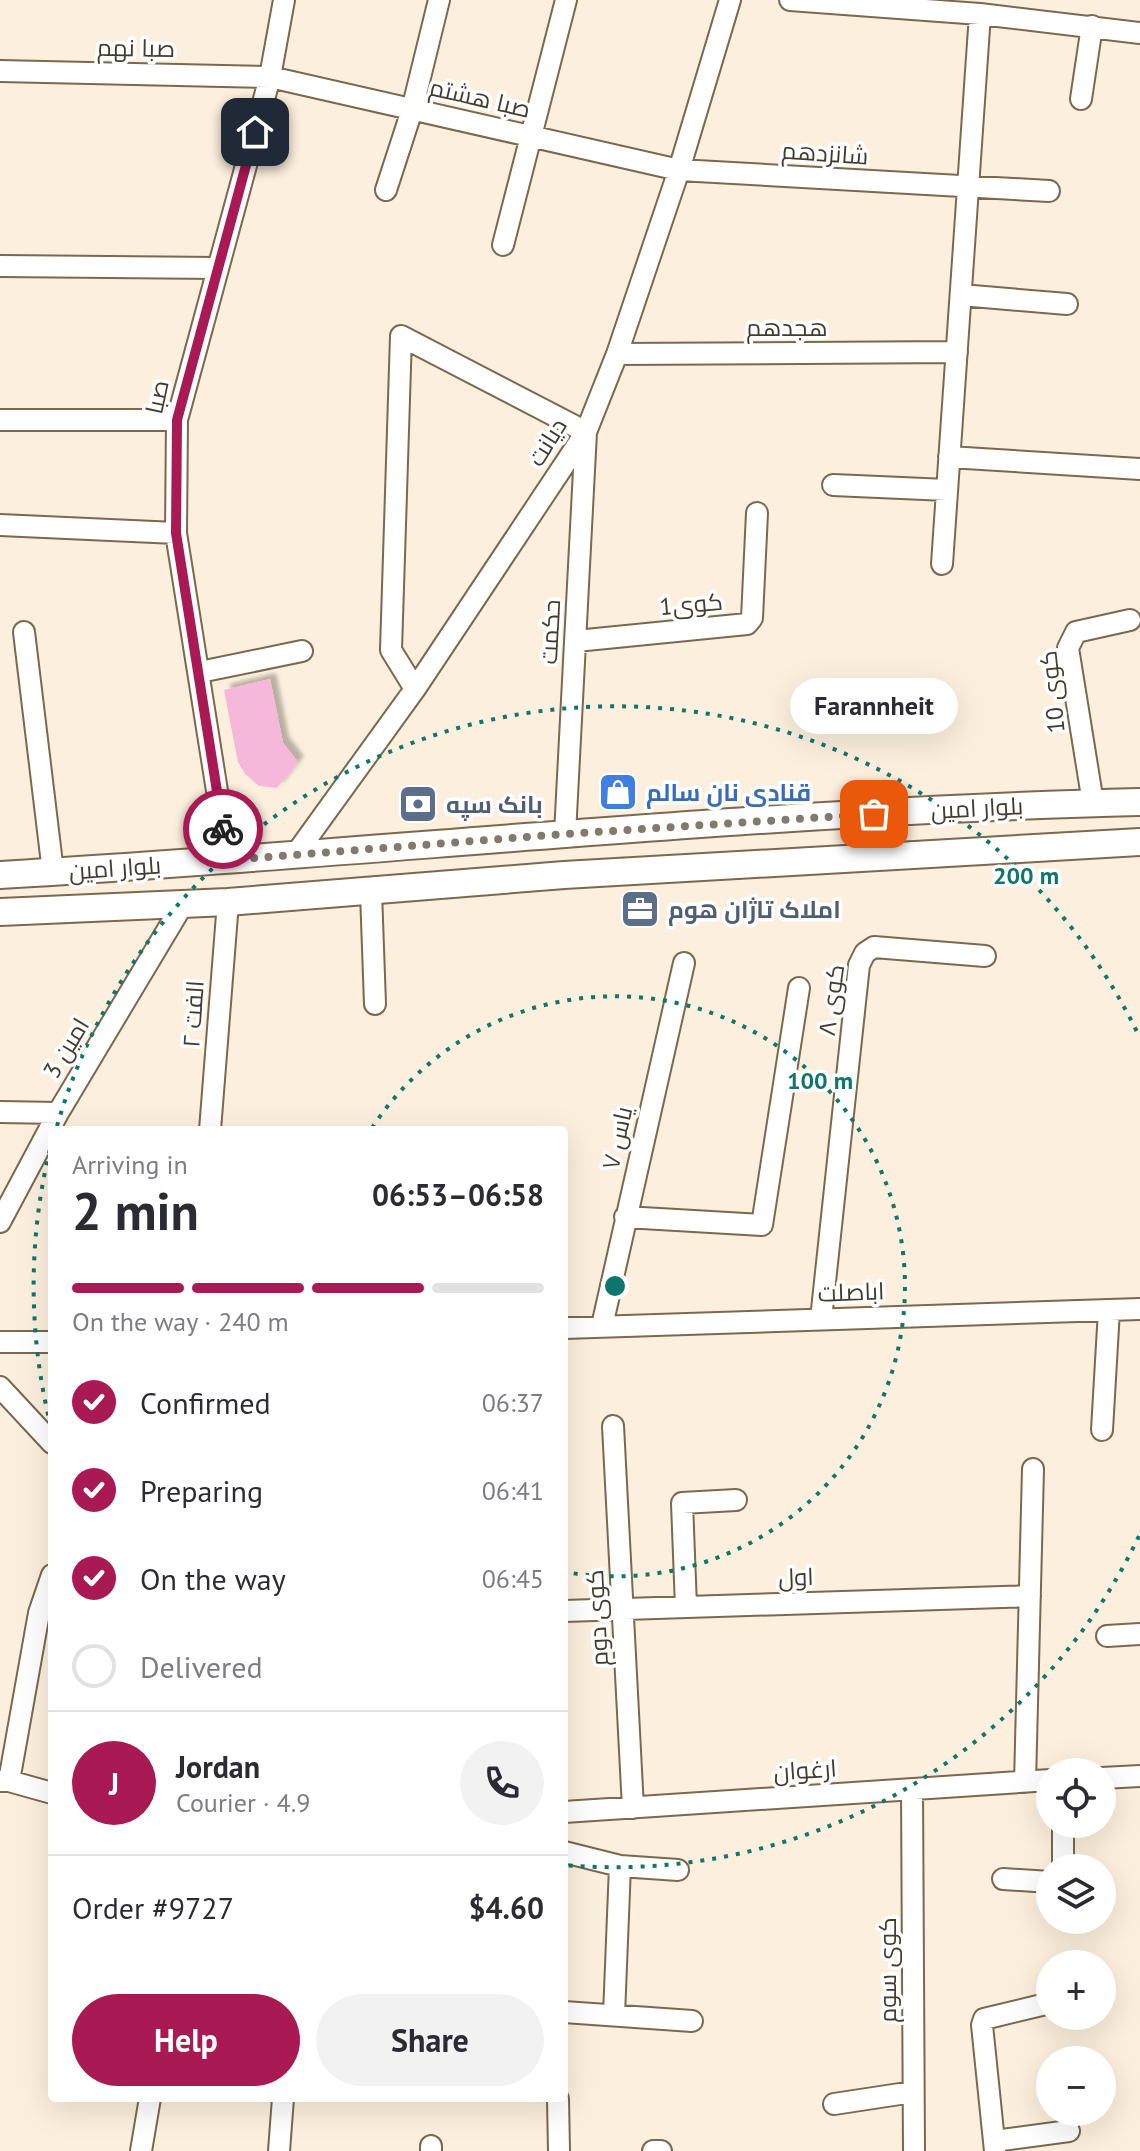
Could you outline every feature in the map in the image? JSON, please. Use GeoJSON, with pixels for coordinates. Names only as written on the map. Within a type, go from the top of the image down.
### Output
{"type":"FeatureCollection","features":[{"type":"Feature","properties":{"kind":"main road","name":"بلوار امین"},"geometry":{"type":"LineString","coordinates":[[0,875],[998,806],[1140,802]]}},
{"type":"Feature","properties":{"kind":"main road"},"geometry":{"type":"LineString","coordinates":[[564,875],[565,834]]}},
{"type":"Feature","properties":{"kind":"main road","name":"بلوار امین"},"geometry":{"type":"LineString","coordinates":[[0,912],[228,902],[564,875],[1140,842]]}},
{"type":"Feature","properties":{"kind":"street","name":"صبا"},"geometry":{"type":"LineString","coordinates":[[228,860],[176,533],[177,420],[270,77],[284,0]]}},
{"type":"Feature","properties":{"kind":"street"},"geometry":{"type":"LineString","coordinates":[[386,190],[412,110],[439,0]]}},
{"type":"Feature","properties":{"kind":"street"},"geometry":{"type":"LineString","coordinates":[[503,245],[566,0]]}},
{"type":"Feature","properties":{"kind":"street","name":"دیانت"},"geometry":{"type":"LineString","coordinates":[[295,855],[415,689],[586,432],[617,354],[679,170],[730,0]]}},
{"type":"Feature","properties":{"kind":"street"},"geometry":{"type":"LineString","coordinates":[[790,0],[980,14],[1140,33]]}},
{"type":"Feature","properties":{"kind":"street"},"geometry":{"type":"LineString","coordinates":[[942,564],[980,14]]}},
{"type":"Feature","properties":{"kind":"street"},"geometry":{"type":"LineString","coordinates":[[1081,99],[1092,26]]}},
{"type":"Feature","properties":{"kind":"street","name":"صبا نهم"},"geometry":{"type":"LineString","coordinates":[[0,71],[270,77]]}},
{"type":"Feature","properties":{"kind":"street","name":"صبا هشتم"},"geometry":{"type":"LineString","coordinates":[[270,77],[679,170]]}},
{"type":"Feature","properties":{"kind":"street","name":"شانزدهم"},"geometry":{"type":"LineString","coordinates":[[679,170],[1049,191]]}},
{"type":"Feature","properties":{"kind":"street"},"geometry":{"type":"LineString","coordinates":[[0,266],[217,268]]}},
{"type":"Feature","properties":{"kind":"street"},"geometry":{"type":"LineString","coordinates":[[961,295],[1067,304]]}},
{"type":"Feature","properties":{"kind":"street"},"geometry":{"type":"LineString","coordinates":[[415,689],[391,650],[401,336],[586,432]]}},
{"type":"Feature","properties":{"kind":"street","name":"هجدهم"},"geometry":{"type":"LineString","coordinates":[[617,354],[957,352]]}},
{"type":"Feature","properties":{"kind":"street"},"geometry":{"type":"LineString","coordinates":[[0,420],[177,420]]}},
{"type":"Feature","properties":{"kind":"street","name":"حکمت"},"geometry":{"type":"LineString","coordinates":[[565,834],[586,432]]}},
{"type":"Feature","properties":{"kind":"street"},"geometry":{"type":"LineString","coordinates":[[949,457],[1140,469]]}},
{"type":"Feature","properties":{"kind":"street"},"geometry":{"type":"LineString","coordinates":[[833,485],[947,490]]}},
{"type":"Feature","properties":{"kind":"street","name":"کوی1"},"geometry":{"type":"LineString","coordinates":[[576,641],[747,624],[752,618],[757,513]]}},
{"type":"Feature","properties":{"kind":"street"},"geometry":{"type":"LineString","coordinates":[[0,525],[176,533]]}},
{"type":"Feature","properties":{"kind":"street","name":"کوی 10"},"geometry":{"type":"LineString","coordinates":[[1093,803],[1068,648],[1076,632],[1130,620]]}},
{"type":"Feature","properties":{"kind":"street"},"geometry":{"type":"LineString","coordinates":[[24,632],[53,872]]}},
{"type":"Feature","properties":{"kind":"street"},"geometry":{"type":"LineString","coordinates":[[200,672],[302,651]]}},
{"type":"Feature","properties":{"kind":"street"},"geometry":{"type":"LineString","coordinates":[[371,892],[375,1004]]}},
{"type":"Feature","properties":{"kind":"street","name":"الفت ۲"},"geometry":{"type":"LineString","coordinates":[[210,1126],[228,902]]}},
{"type":"Feature","properties":{"kind":"street","name":"امین 3"},"geometry":{"type":"LineString","coordinates":[[51,1126],[183,904]]}},
{"type":"Feature","properties":{"kind":"street","name":"کوی ۸"},"geometry":{"type":"LineString","coordinates":[[821,1319],[859,965],[865,953],[874,947],[985,956]]}},
{"type":"Feature","properties":{"kind":"street","name":"یاس ۷"},"geometry":{"type":"LineString","coordinates":[[602,1326],[684,963]]}},
{"type":"Feature","properties":{"kind":"street"},"geometry":{"type":"LineString","coordinates":[[625,1217],[762,1225],[799,988]]}},
{"type":"Feature","properties":{"kind":"street"},"geometry":{"type":"LineString","coordinates":[[0,1112],[58,1113]]}},
{"type":"Feature","properties":{"kind":"street","name":"امین 3"},"geometry":{"type":"LineString","coordinates":[[0,1221],[48,1132]]}},
{"type":"Feature","properties":{"kind":"street","name":"اباصلت"},"geometry":{"type":"LineString","coordinates":[[568,1328],[1140,1309]]}},
{"type":"Feature","properties":{"kind":"street"},"geometry":{"type":"LineString","coordinates":[[1102,1430],[1109,1310]]}},
{"type":"Feature","properties":{"kind":"street"},"geometry":{"type":"LineString","coordinates":[[0,1342],[48,1342]]}},
{"type":"Feature","properties":{"kind":"street"},"geometry":{"type":"LineString","coordinates":[[0,1387],[48,1439]]}},
{"type":"Feature","properties":{"kind":"street","name":"کوی دوم"},"geometry":{"type":"LineString","coordinates":[[613,1426],[633,1808]]}},
{"type":"Feature","properties":{"kind":"street"},"geometry":{"type":"LineString","coordinates":[[1025,1782],[1033,1469]]}},
{"type":"Feature","properties":{"kind":"street"},"geometry":{"type":"LineString","coordinates":[[686,1607],[682,1503],[736,1500]]}},
{"type":"Feature","properties":{"kind":"street"},"geometry":{"type":"LineString","coordinates":[[48,1587],[39,1613],[5,1781],[48,1792]]}},
{"type":"Feature","properties":{"kind":"street","name":"اول"},"geometry":{"type":"LineString","coordinates":[[568,1611],[1030,1596]]}},
{"type":"Feature","properties":{"kind":"street"},"geometry":{"type":"LineString","coordinates":[[1107,1636],[1140,1634]]}},
{"type":"Feature","properties":{"kind":"street"},"geometry":{"type":"LineString","coordinates":[[1116,1777],[1140,1776]]}},
{"type":"Feature","properties":{"kind":"street","name":"ارغوان"},"geometry":{"type":"LineString","coordinates":[[568,1812],[1036,1781]]}},
{"type":"Feature","properties":{"kind":"street","name":"کوی سوم"},"geometry":{"type":"LineString","coordinates":[[912,1789],[914,2151]]}},
{"type":"Feature","properties":{"kind":"street"},"geometry":{"type":"LineString","coordinates":[[568,1853],[620,1866],[678,1870]]}},
{"type":"Feature","properties":{"kind":"street"},"geometry":{"type":"LineString","coordinates":[[614,2015],[620,1866]]}},
{"type":"Feature","properties":{"kind":"street"},"geometry":{"type":"LineString","coordinates":[[1003,1879],[1036,1881]]}},
{"type":"Feature","properties":{"kind":"street"},"geometry":{"type":"LineString","coordinates":[[1036,2006],[984,2019],[982,2025],[994,2146],[1069,2131]]}},
{"type":"Feature","properties":{"kind":"street"},"geometry":{"type":"LineString","coordinates":[[568,2012],[692,2021]]}},
{"type":"Feature","properties":{"kind":"street"},"geometry":{"type":"LineString","coordinates":[[834,2104],[913,2092]]}},
{"type":"Feature","properties":{"kind":"street"},"geometry":{"type":"LineString","coordinates":[[141,2151],[149,2102]]}},
{"type":"Feature","properties":{"kind":"street"},"geometry":{"type":"LineString","coordinates":[[279,2151],[283,2102]]}},
{"type":"Feature","properties":{"kind":"street"},"geometry":{"type":"LineString","coordinates":[[558,2102],[559,2151]]}},
{"type":"Feature","properties":{"kind":"street"},"geometry":{"type":"LineString","coordinates":[[653,2151],[661,2151]]}},
{"type":"Feature","properties":{"kind":"building"},"geometry":{"type":"Polygon","coordinates":[[[270,679],[283,743],[298,762],[277,788],[259,786],[245,774],[238,762],[224,690],[270,679]]]}},
{"type":"Feature","properties":{"kind":"way so far"},"geometry":{"type":"LineString","coordinates":[[223,829],[228,860],[874,814]]}},
{"type":"Feature","properties":{"kind":"place","name":"قنادی نان سالم"},"geometry":{"type":"Point","coordinates":[618,792]}},
{"type":"Feature","properties":{"kind":"place","name":"بانک سپه"},"geometry":{"type":"Point","coordinates":[418,804]}},
{"type":"Feature","properties":{"kind":"place","name":"Farannheit"},"geometry":{"type":"Point","coordinates":[874,814]}},
{"type":"Feature","properties":{"kind":"place","name":"املاک تاژان هوم"},"geometry":{"type":"Point","coordinates":[640,909]}},
{"type":"Feature","properties":{"kind":"route"},"geometry":{"type":"LineString","coordinates":[[223,829],[176,533],[177,420],[255,132]]}}]}
